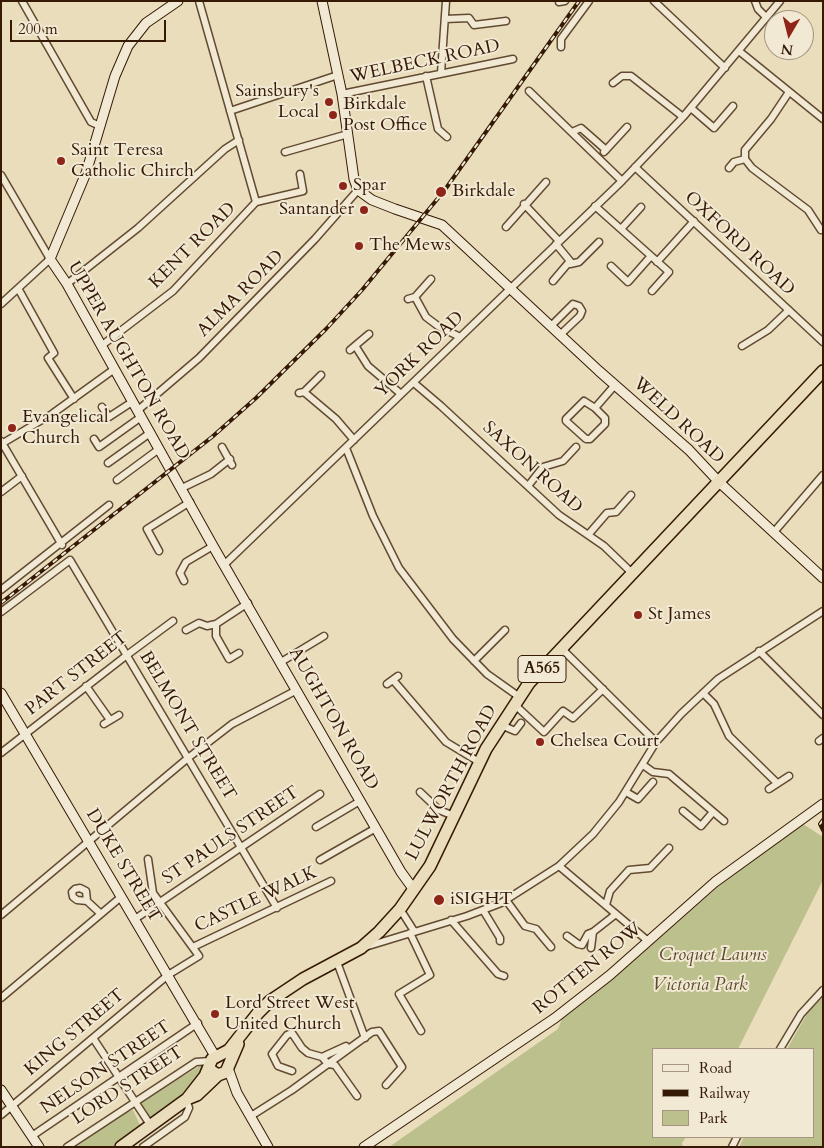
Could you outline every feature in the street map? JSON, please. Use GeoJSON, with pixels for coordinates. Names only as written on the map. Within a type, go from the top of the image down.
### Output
{"type":"FeatureCollection","features":[{"type":"Feature","properties":{"kind":"highway","name":"A565"},"geometry":{"type":"LineString","coordinates":[[719,482],[823,371]]}},
{"type":"Feature","properties":{"kind":"highway","name":"LULWORTH ROAD"},"geometry":{"type":"LineString","coordinates":[[361,948],[376,936],[400,909],[430,866],[479,762],[516,700],[560,647],[719,482]]}},
{"type":"Feature","properties":{"kind":"highway","name":"A565"},"geometry":{"type":"LineString","coordinates":[[214,1059],[228,1050],[258,1013],[282,990],[361,948]]}},
{"type":"Feature","properties":{"kind":"highway","name":"A565"},"geometry":{"type":"LineString","coordinates":[[223,1071],[243,1033]]}},
{"type":"Feature","properties":{"kind":"highway"},"geometry":{"type":"LineString","coordinates":[[226,1058],[223,1071],[212,1072],[214,1059],[226,1058]]}},
{"type":"Feature","properties":{"kind":"highway","name":"LORD STREET"},"geometry":{"type":"LineString","coordinates":[[121,1147],[186,1099],[204,1077],[214,1059]]}},
{"type":"Feature","properties":{"kind":"highway","name":"LORD STREET"},"geometry":{"type":"LineString","coordinates":[[186,1099],[197,1095],[223,1071]]}},
{"type":"Feature","properties":{"kind":"street"},"geometry":{"type":"LineString","coordinates":[[22,1],[91,122],[100,126]]}},
{"type":"Feature","properties":{"kind":"street"},"geometry":{"type":"LineString","coordinates":[[1,304],[19,290],[42,264],[50,259],[83,181],[115,76],[128,46],[146,23],[178,1]]}},
{"type":"Feature","properties":{"kind":"street"},"geometry":{"type":"LineString","coordinates":[[199,1],[256,202],[303,191],[300,174]]}},
{"type":"Feature","properties":{"kind":"street"},"geometry":{"type":"LineString","coordinates":[[322,1],[342,94],[354,179],[358,190]]}},
{"type":"Feature","properties":{"kind":"street"},"geometry":{"type":"LineString","coordinates":[[441,73],[446,1]]}},
{"type":"Feature","properties":{"kind":"street"},"geometry":{"type":"LineString","coordinates":[[560,2],[565,1]]}},
{"type":"Feature","properties":{"kind":"street"},"geometry":{"type":"LineString","coordinates":[[561,47],[562,39],[589,1]]}},
{"type":"Feature","properties":{"kind":"street"},"geometry":{"type":"LineString","coordinates":[[654,1],[725,68]]}},
{"type":"Feature","properties":{"kind":"street"},"geometry":{"type":"LineString","coordinates":[[755,1],[764,15]]}},
{"type":"Feature","properties":{"kind":"street"},"geometry":{"type":"LineString","coordinates":[[445,19],[469,18],[474,25],[506,21]]}},
{"type":"Feature","properties":{"kind":"street","name":"YORK ROAD"},"geometry":{"type":"LineString","coordinates":[[225,564],[636,167],[691,108],[764,20]]}},
{"type":"Feature","properties":{"kind":"street"},"geometry":{"type":"LineString","coordinates":[[739,51],[823,119]]}},
{"type":"Feature","properties":{"kind":"street","name":"WELBECK ROAD"},"geometry":{"type":"LineString","coordinates":[[342,94],[513,59]]}},
{"type":"Feature","properties":{"kind":"street"},"geometry":{"type":"LineString","coordinates":[[230,111],[338,75]]}},
{"type":"Feature","properties":{"kind":"street"},"geometry":{"type":"LineString","coordinates":[[426,76],[438,129],[448,137]]}},
{"type":"Feature","properties":{"kind":"street"},"geometry":{"type":"LineString","coordinates":[[613,83],[622,76],[631,76],[683,117]]}},
{"type":"Feature","properties":{"kind":"street"},"geometry":{"type":"LineString","coordinates":[[529,91],[622,181]]}},
{"type":"Feature","properties":{"kind":"street"},"geometry":{"type":"LineString","coordinates":[[789,92],[771,119],[745,150],[745,159],[752,168],[808,210],[821,230]]}},
{"type":"Feature","properties":{"kind":"street"},"geometry":{"type":"LineString","coordinates":[[691,108],[714,128],[733,106]]}},
{"type":"Feature","properties":{"kind":"street"},"geometry":{"type":"LineString","coordinates":[[598,157],[627,127]]}},
{"type":"Feature","properties":{"kind":"street"},"geometry":{"type":"LineString","coordinates":[[572,132],[581,128],[606,150]]}},
{"type":"Feature","properties":{"kind":"street"},"geometry":{"type":"LineString","coordinates":[[285,152],[348,134]]}},
{"type":"Feature","properties":{"kind":"street"},"geometry":{"type":"LineString","coordinates":[[67,284],[138,228],[225,148],[239,140]]}},
{"type":"Feature","properties":{"kind":"street"},"geometry":{"type":"LineString","coordinates":[[729,168],[734,162],[745,159]]}},
{"type":"Feature","properties":{"kind":"street","name":"OXFORD ROAD"},"geometry":{"type":"LineString","coordinates":[[636,167],[823,342]]}},
{"type":"Feature","properties":{"kind":"street","name":"UPPER AUGHTON ROAD"},"geometry":{"type":"LineString","coordinates":[[1,175],[4,184],[67,284],[113,370],[225,564]]}},
{"type":"Feature","properties":{"kind":"street"},"geometry":{"type":"LineString","coordinates":[[506,227],[524,204],[546,182]]}},
{"type":"Feature","properties":{"kind":"street","name":"WELD ROAD"},"geometry":{"type":"LineString","coordinates":[[358,190],[372,200],[442,225],[552,325],[614,385],[686,448],[719,482],[823,578]]}},
{"type":"Feature","properties":{"kind":"street","name":"ALMA ROAD"},"geometry":{"type":"LineString","coordinates":[[94,439],[99,447],[139,414],[199,357],[315,239],[358,190]]}},
{"type":"Feature","properties":{"kind":"street","name":"KENT ROAD"},"geometry":{"type":"LineString","coordinates":[[101,346],[172,291],[256,202]]}},
{"type":"Feature","properties":{"kind":"street"},"geometry":{"type":"LineString","coordinates":[[524,204],[569,257],[570,264]]}},
{"type":"Feature","properties":{"kind":"street"},"geometry":{"type":"LineString","coordinates":[[595,206],[669,272],[652,291]]}},
{"type":"Feature","properties":{"kind":"street"},"geometry":{"type":"LineString","coordinates":[[621,229],[641,207]]}},
{"type":"Feature","properties":{"kind":"street"},"geometry":{"type":"LineString","coordinates":[[657,262],[694,221]]}},
{"type":"Feature","properties":{"kind":"street"},"geometry":{"type":"LineString","coordinates":[[552,281],[570,264],[579,262],[599,242]]}},
{"type":"Feature","properties":{"kind":"street"},"geometry":{"type":"LineString","coordinates":[[611,266],[628,282],[651,256]]}},
{"type":"Feature","properties":{"kind":"street"},"geometry":{"type":"LineString","coordinates":[[431,279],[411,298],[426,316],[438,326],[460,337]]}},
{"type":"Feature","properties":{"kind":"street"},"geometry":{"type":"LineString","coordinates":[[19,290],[54,353],[48,358],[74,399]]}},
{"type":"Feature","properties":{"kind":"street"},"geometry":{"type":"LineString","coordinates":[[552,325],[573,304],[579,306],[582,312],[580,316],[561,334]]}},
{"type":"Feature","properties":{"kind":"street"},"geometry":{"type":"LineString","coordinates":[[742,346],[768,330],[789,310]]}},
{"type":"Feature","properties":{"kind":"street"},"geometry":{"type":"LineString","coordinates":[[369,334],[353,348],[368,366],[401,394]]}},
{"type":"Feature","properties":{"kind":"street"},"geometry":{"type":"LineString","coordinates":[[62,545],[2,442],[74,399],[113,370]]}},
{"type":"Feature","properties":{"kind":"street"},"geometry":{"type":"LineString","coordinates":[[321,375],[301,392],[336,419],[354,440]]}},
{"type":"Feature","properties":{"kind":"street","name":"SAXON ROAD"},"geometry":{"type":"LineString","coordinates":[[414,383],[442,406],[559,515],[588,535],[632,573]]}},
{"type":"Feature","properties":{"kind":"street"},"geometry":{"type":"LineString","coordinates":[[595,408],[614,385]]}},
{"type":"Feature","properties":{"kind":"street"},"geometry":{"type":"LineString","coordinates":[[102,407],[109,417],[132,402]]}},
{"type":"Feature","properties":{"kind":"street"},"geometry":{"type":"LineString","coordinates":[[584,402],[595,408],[604,418],[605,424],[590,439],[586,439],[566,422],[566,419],[584,402]]}},
{"type":"Feature","properties":{"kind":"street"},"geometry":{"type":"LineString","coordinates":[[108,463],[150,433]]}},
{"type":"Feature","properties":{"kind":"street"},"geometry":{"type":"LineString","coordinates":[[528,486],[544,467],[564,461],[576,446]]}},
{"type":"Feature","properties":{"kind":"street"},"geometry":{"type":"LineString","coordinates":[[182,488],[212,474],[231,462],[222,447]]}},
{"type":"Feature","properties":{"kind":"street"},"geometry":{"type":"LineString","coordinates":[[346,448],[373,516],[399,568],[435,617],[474,661],[516,700],[544,732],[563,711],[573,718],[603,689]]}},
{"type":"Feature","properties":{"kind":"street"},"geometry":{"type":"LineString","coordinates":[[117,480],[159,449]]}},
{"type":"Feature","properties":{"kind":"street"},"geometry":{"type":"LineString","coordinates":[[774,532],[823,475]]}},
{"type":"Feature","properties":{"kind":"street"},"geometry":{"type":"LineString","coordinates":[[1,492],[22,476]]}},
{"type":"Feature","properties":{"kind":"street"},"geometry":{"type":"LineString","coordinates":[[588,535],[607,512],[616,512],[631,495]]}},
{"type":"Feature","properties":{"kind":"street"},"geometry":{"type":"LineString","coordinates":[[159,551],[147,529],[190,502]]}},
{"type":"Feature","properties":{"kind":"street"},"geometry":{"type":"LineString","coordinates":[[1,590],[62,545],[110,505]]}},
{"type":"Feature","properties":{"kind":"street"},"geometry":{"type":"LineString","coordinates":[[184,581],[180,573],[186,562],[213,546]]}},
{"type":"Feature","properties":{"kind":"street","name":"BELMONT STREET"},"geometry":{"type":"LineString","coordinates":[[1,612],[70,560],[242,846],[277,908]]}},
{"type":"Feature","properties":{"kind":"street","name":"AUGHTON ROAD"},"geometry":{"type":"LineString","coordinates":[[225,564],[360,801],[414,890]]}},
{"type":"Feature","properties":{"kind":"street"},"geometry":{"type":"LineString","coordinates":[[186,630],[199,623],[207,626],[216,624],[248,603]]}},
{"type":"Feature","properties":{"kind":"street"},"geometry":{"type":"LineString","coordinates":[[361,948],[484,910],[506,900],[559,866],[593,834],[626,792],[656,742],[718,679],[823,611]]}},
{"type":"Feature","properties":{"kind":"street","name":"PART STREET"},"geometry":{"type":"LineString","coordinates":[[1,753],[173,621]]}},
{"type":"Feature","properties":{"kind":"street"},"geometry":{"type":"LineString","coordinates":[[216,624],[216,636],[229,659],[239,653]]}},
{"type":"Feature","properties":{"kind":"street"},"geometry":{"type":"LineString","coordinates":[[474,661],[505,630]]}},
{"type":"Feature","properties":{"kind":"street"},"geometry":{"type":"LineString","coordinates":[[281,662],[324,636]]}},
{"type":"Feature","properties":{"kind":"street"},"geometry":{"type":"LineString","coordinates":[[560,647],[656,742]]}},
{"type":"Feature","properties":{"kind":"street"},"geometry":{"type":"LineString","coordinates":[[759,651],[823,715]]}},
{"type":"Feature","properties":{"kind":"street"},"geometry":{"type":"LineString","coordinates":[[393,680],[446,742],[479,762]]}},
{"type":"Feature","properties":{"kind":"street"},"geometry":{"type":"LineString","coordinates":[[86,686],[110,720]]}},
{"type":"Feature","properties":{"kind":"street"},"geometry":{"type":"LineString","coordinates":[[1,915],[88,840],[232,724],[297,690]]}},
{"type":"Feature","properties":{"kind":"street","name":"DUKE STREET"},"geometry":{"type":"LineString","coordinates":[[1,693],[198,1024],[214,1059]]}},
{"type":"Feature","properties":{"kind":"street"},"geometry":{"type":"LineString","coordinates":[[703,694],[714,704],[729,736],[777,783]]}},
{"type":"Feature","properties":{"kind":"street"},"geometry":{"type":"LineString","coordinates":[[104,724],[119,715]]}},
{"type":"Feature","properties":{"kind":"street"},"geometry":{"type":"LineString","coordinates":[[501,724],[515,731],[521,724]]}},
{"type":"Feature","properties":{"kind":"street"},"geometry":{"type":"LineString","coordinates":[[643,765],[653,772],[669,774],[724,821]]}},
{"type":"Feature","properties":{"kind":"street"},"geometry":{"type":"LineString","coordinates":[[769,790],[789,776]]}},
{"type":"Feature","properties":{"kind":"street"},"geometry":{"type":"LineString","coordinates":[[626,792],[638,798],[653,782]]}},
{"type":"Feature","properties":{"kind":"street"},"geometry":{"type":"LineString","coordinates":[[420,792],[439,810],[454,816]]}},
{"type":"Feature","properties":{"kind":"street","name":"ST PAULS STREET"},"geometry":{"type":"LineString","coordinates":[[135,920],[320,794]]}},
{"type":"Feature","properties":{"kind":"street"},"geometry":{"type":"LineString","coordinates":[[316,827],[360,801]]}},
{"type":"Feature","properties":{"kind":"street","name":"ROTTEN ROW"},"geometry":{"type":"LineString","coordinates":[[364,1147],[555,1018],[648,941],[715,882],[823,804]]}},
{"type":"Feature","properties":{"kind":"street"},"geometry":{"type":"LineString","coordinates":[[683,811],[701,826],[713,812]]}},
{"type":"Feature","properties":{"kind":"street"},"geometry":{"type":"LineString","coordinates":[[320,860],[376,828]]}},
{"type":"Feature","properties":{"kind":"street"},"geometry":{"type":"LineString","coordinates":[[606,905],[610,891],[630,870],[650,868],[669,848]]}},
{"type":"Feature","properties":{"kind":"street"},"geometry":{"type":"LineString","coordinates":[[148,859],[153,893],[193,947]]}},
{"type":"Feature","properties":{"kind":"street"},"geometry":{"type":"LineString","coordinates":[[559,866],[648,941]]}},
{"type":"Feature","properties":{"kind":"street","name":"CASTLE WALK"},"geometry":{"type":"LineString","coordinates":[[193,947],[331,881]]}},
{"type":"Feature","properties":{"kind":"street"},"geometry":{"type":"LineString","coordinates":[[1,998],[121,897]]}},
{"type":"Feature","properties":{"kind":"street"},"geometry":{"type":"LineString","coordinates":[[506,900],[525,926],[536,929],[550,947]]}},
{"type":"Feature","properties":{"kind":"street"},"geometry":{"type":"LineString","coordinates":[[87,901],[101,914]]}},
{"type":"Feature","properties":{"kind":"street"},"geometry":{"type":"LineString","coordinates":[[400,909],[430,975],[399,994],[421,1031]]}},
{"type":"Feature","properties":{"kind":"street"},"geometry":{"type":"LineString","coordinates":[[484,910],[500,941]]}},
{"type":"Feature","properties":{"kind":"street"},"geometry":{"type":"LineString","coordinates":[[567,936],[582,945],[588,934],[616,914]]}},
{"type":"Feature","properties":{"kind":"street"},"geometry":{"type":"LineString","coordinates":[[451,920],[498,974],[504,976]]}},
{"type":"Feature","properties":{"kind":"street"},"geometry":{"type":"LineString","coordinates":[[591,948],[593,932]]}},
{"type":"Feature","properties":{"kind":"street","name":"KING STREET"},"geometry":{"type":"LineString","coordinates":[[1,1115],[168,974],[198,956],[193,947]]}},
{"type":"Feature","properties":{"kind":"street"},"geometry":{"type":"LineString","coordinates":[[337,962],[364,1038]]}},
{"type":"Feature","properties":{"kind":"street"},"geometry":{"type":"LineString","coordinates":[[781,1048],[801,1014],[823,990]]}},
{"type":"Feature","properties":{"kind":"street","name":"NELSON STREET"},"geometry":{"type":"LineString","coordinates":[[32,1136],[198,1024]]}},
{"type":"Feature","properties":{"kind":"street"},"geometry":{"type":"LineString","coordinates":[[251,1116],[372,1032],[379,1031],[402,1066],[386,1085]]}},
{"type":"Feature","properties":{"kind":"street"},"geometry":{"type":"LineString","coordinates":[[292,1071],[278,1066],[272,1058],[274,1050],[287,1035],[292,1033],[302,1048],[308,1053],[322,1057],[328,1064],[335,1065],[357,1096]]}},
{"type":"Feature","properties":{"kind":"street"},"geometry":{"type":"LineString","coordinates":[[93,1038],[151,1126]]}},
{"type":"Feature","properties":{"kind":"street"},"geometry":{"type":"LineString","coordinates":[[322,1057],[346,1046]]}},
{"type":"Feature","properties":{"kind":"street","name":"LORD STREET"},"geometry":{"type":"LineString","coordinates":[[67,1147],[198,1061],[214,1059]]}},
{"type":"Feature","properties":{"kind":"street"},"geometry":{"type":"LineString","coordinates":[[223,1071],[268,1147]]}},
{"type":"Feature","properties":{"kind":"street"},"geometry":{"type":"LineString","coordinates":[[1,1090],[39,1147]]}},
{"type":"Feature","properties":{"kind":"street"},"geometry":{"type":"LineString","coordinates":[[143,1147],[185,1117],[189,1108],[186,1099]]}},
{"type":"Feature","properties":{"kind":"green space","name":"Victoria Park"},"geometry":{"type":"Polygon","coordinates":[[[803,824],[823,837],[823,880],[739,1048],[652,1048],[652,1138],[685,1138],[682,1143],[683,1147],[389,1147],[558,1029],[562,1019],[612,980],[719,886],[803,824]]]}},
{"type":"Feature","properties":{"kind":"green space"},"geometry":{"type":"Polygon","coordinates":[[[823,997],[823,1147],[739,1147],[744,1138],[814,1138],[814,1048],[788,1048],[808,1012],[823,997]]]}},
{"type":"Feature","properties":{"kind":"green space"},"geometry":{"type":"Polygon","coordinates":[[[203,1064],[206,1065],[189,1091],[149,1119],[139,1103],[203,1064]]]}},
{"type":"Feature","properties":{"kind":"green space"},"geometry":{"type":"Polygon","coordinates":[[[133,1110],[140,1125],[113,1147],[76,1147],[118,1116],[133,1110]]]}},
{"type":"Feature","properties":{"kind":"railway"},"geometry":{"type":"LineString","coordinates":[[1,603],[212,437],[256,398],[326,329],[362,290],[444,191],[579,1]]}},
{"type":"Feature","properties":{"kind":"railway"},"geometry":{"type":"LineString","coordinates":[[823,820],[820,824],[823,830]]}},
{"type":"Feature","properties":{"kind":"place","name":"Sainsbury's Local"},"geometry":{"type":"Point","coordinates":[329,102]}},
{"type":"Feature","properties":{"kind":"place","name":"Birkdale Post Office"},"geometry":{"type":"Point","coordinates":[333,115]}},
{"type":"Feature","properties":{"kind":"place","name":"Saint Teresa Catholic Chirch"},"geometry":{"type":"Point","coordinates":[61,161]}},
{"type":"Feature","properties":{"kind":"place","name":"Spar"},"geometry":{"type":"Point","coordinates":[343,186]}},
{"type":"Feature","properties":{"kind":"place","name":"Birkdale"},"geometry":{"type":"Point","coordinates":[441,192]}},
{"type":"Feature","properties":{"kind":"place","name":"Santander"},"geometry":{"type":"Point","coordinates":[364,210]}},
{"type":"Feature","properties":{"kind":"place","name":"The Mews"},"geometry":{"type":"Point","coordinates":[359,246]}},
{"type":"Feature","properties":{"kind":"place","name":"Evangelical Church"},"geometry":{"type":"Point","coordinates":[12,428]}},
{"type":"Feature","properties":{"kind":"place","name":"St James"},"geometry":{"type":"Point","coordinates":[638,615]}},
{"type":"Feature","properties":{"kind":"place","name":"Chelsea Court"},"geometry":{"type":"Point","coordinates":[540,742]}},
{"type":"Feature","properties":{"kind":"place","name":"iSIGHT"},"geometry":{"type":"Point","coordinates":[439,900]}},
{"type":"Feature","properties":{"kind":"place","name":"Lord Street West United Church"},"geometry":{"type":"Point","coordinates":[215,1014]}},
{"type":"Feature","properties":{"kind":"park label","name":"Croquet Lawns"},"geometry":{"type":"Point","coordinates":[713,956]}}]}
